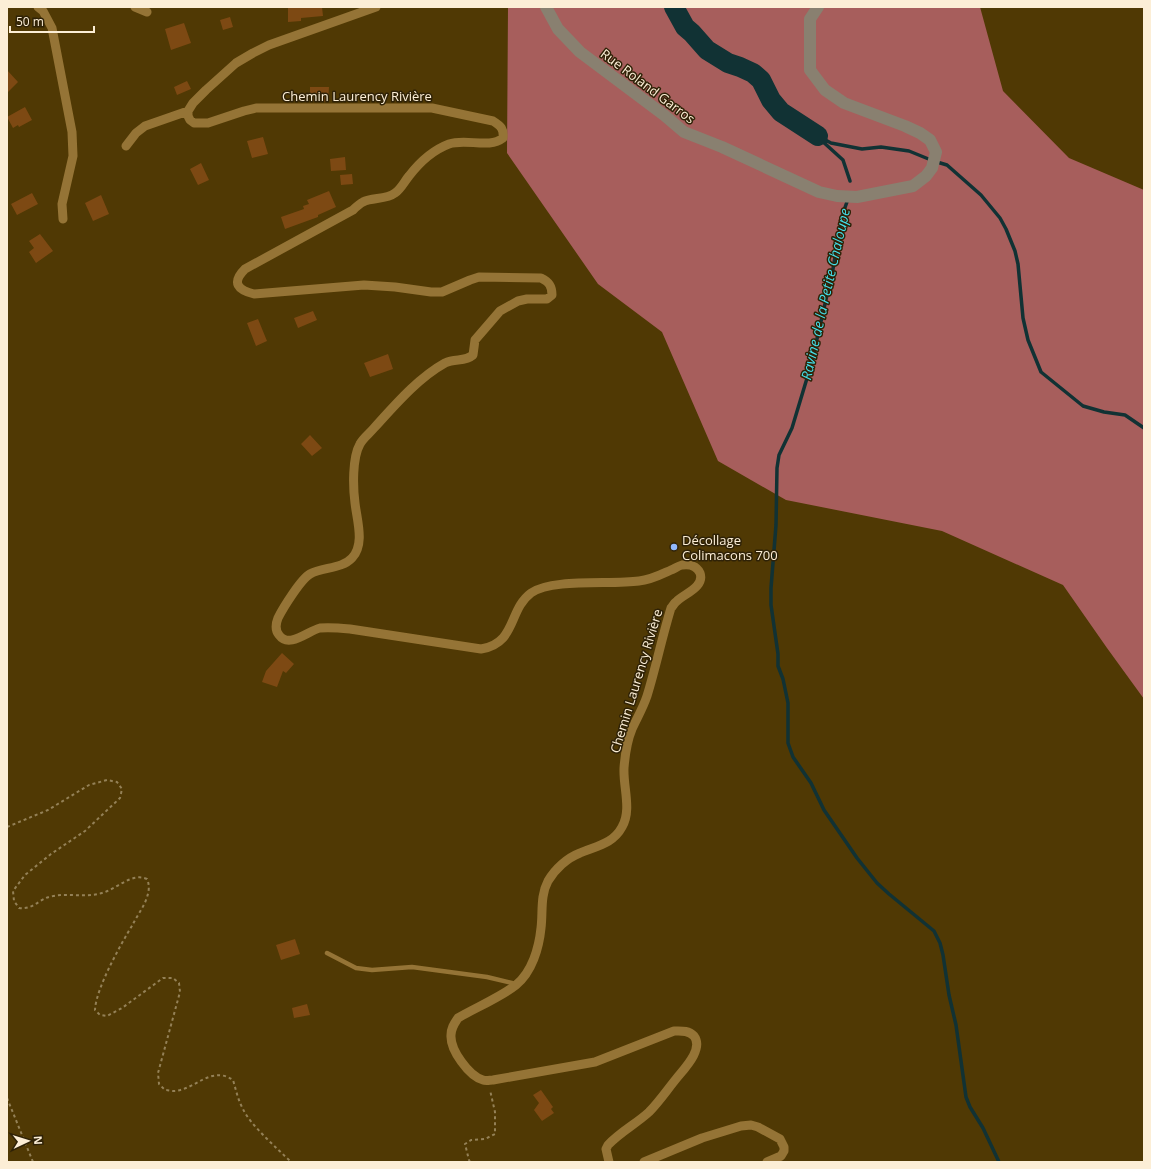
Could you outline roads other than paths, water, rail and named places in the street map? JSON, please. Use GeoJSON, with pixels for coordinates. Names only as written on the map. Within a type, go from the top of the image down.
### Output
{"type":"FeatureCollection","features":[{"type":"Feature","properties":{"kind":"main road","name":"Rue Roland Garros"},"geometry":{"type":"LineString","coordinates":[[546,7],[558,29],[580,52],[664,115],[684,132],[722,147],[819,192],[837,196],[857,197],[913,186],[926,176],[932,168],[936,152],[930,140],[906,126],[844,103],[825,90],[810,70],[810,19],[818,7]]}},
{"type":"Feature","properties":{"kind":"street"},"geometry":{"type":"LineString","coordinates":[[38,7],[43,11],[52,28],[72,132],[73,156],[64,196],[62,219]]}},
{"type":"Feature","properties":{"kind":"street"},"geometry":{"type":"LineString","coordinates":[[135,7],[147,12]]}},
{"type":"Feature","properties":{"kind":"street"},"geometry":{"type":"LineString","coordinates":[[126,146],[136,133],[145,126],[188,111],[193,103],[206,90],[236,63],[253,53],[269,45],[376,7]]}},
{"type":"Feature","properties":{"kind":"street","name":"Chemin Laurency Rivière"},"geometry":{"type":"LineString","coordinates":[[188,111],[190,120],[194,123],[200,124],[208,123],[244,110],[256,108],[432,108],[493,121],[500,125],[504,130],[504,138],[499,141],[461,141],[450,143],[438,149],[426,157],[395,194],[384,198],[364,201],[353,210],[245,269],[239,274],[237,282],[239,287],[244,292],[254,294],[364,285],[442,292],[479,277],[541,278],[548,282],[552,289],[552,295],[547,299],[527,299],[518,301],[500,311],[475,340],[475,351],[470,357],[466,360],[454,360],[447,362],[416,384],[384,416],[360,444],[354,467],[355,502],[359,531],[357,551],[351,559],[343,564],[318,570],[308,575],[300,584],[277,619],[276,629],[279,635],[284,639],[291,640],[297,639],[321,628],[334,628],[358,630],[481,649],[497,644],[503,638],[523,602],[530,593],[541,587],[640,581],[651,579],[682,565],[692,566],[696,568],[700,574],[700,581],[696,587],[676,601],[671,608],[650,686],[626,749],[624,768],[626,814],[623,826],[616,837],[604,845],[580,853],[569,859],[559,867],[548,880],[543,894],[540,935],[536,952],[526,974],[516,984],[458,1018],[452,1026],[451,1036],[453,1047],[460,1059],[473,1074],[483,1080],[502,1079],[595,1062],[674,1031],[684,1030],[691,1033],[696,1040],[696,1048],[692,1058],[660,1100],[648,1113],[608,1145],[606,1149],[609,1162]]}},
{"type":"Feature","properties":{"kind":"street"},"geometry":{"type":"LineString","coordinates":[[644,1162],[702,1138],[741,1126],[751,1125],[758,1127],[780,1139],[784,1147],[784,1151],[781,1156],[768,1162]]}},
{"type":"Feature","properties":{"kind":"lane"},"geometry":{"type":"LineString","coordinates":[[327,953],[356,968],[372,970],[412,967],[425,968],[487,976],[516,984]]}},
{"type":"Feature","properties":{"kind":"waterway"},"geometry":{"type":"LineString","coordinates":[[674,7],[685,27],[707,50],[728,63],[753,73],[761,80],[771,100],[781,112],[818,136]]}},
{"type":"Feature","properties":{"kind":"waterway"},"geometry":{"type":"LineString","coordinates":[[818,136],[831,143],[862,149],[881,147],[909,151],[931,160]]}},
{"type":"Feature","properties":{"kind":"waterway","name":"Ravine de la Petite Chaloupe"},"geometry":{"type":"LineString","coordinates":[[821,140],[843,160],[850,181]]}},
{"type":"Feature","properties":{"kind":"waterway"},"geometry":{"type":"LineString","coordinates":[[937,162],[947,165],[981,195],[1000,218],[1006,229],[1015,251],[1018,264],[1023,318],[1028,340],[1041,372],[1083,406],[1104,412],[1125,415],[1144,428]]}},
{"type":"Feature","properties":{"kind":"waterway","name":"Ravine de la Petite Chaloupe"},"geometry":{"type":"LineString","coordinates":[[848,199],[842,216],[833,269],[811,365],[792,428],[779,455],[777,468],[776,525],[771,605],[778,654],[778,666],[783,679],[788,703],[788,743],[793,757],[811,783],[824,810],[857,858],[877,883],[934,931],[940,943],[943,955],[949,995],[956,1025],[966,1097],[999,1162]]}},
{"type":"Feature","properties":{"kind":"place","name":"Décollage Colimacons 700"},"geometry":{"type":"Point","coordinates":[674,547]}}]}
